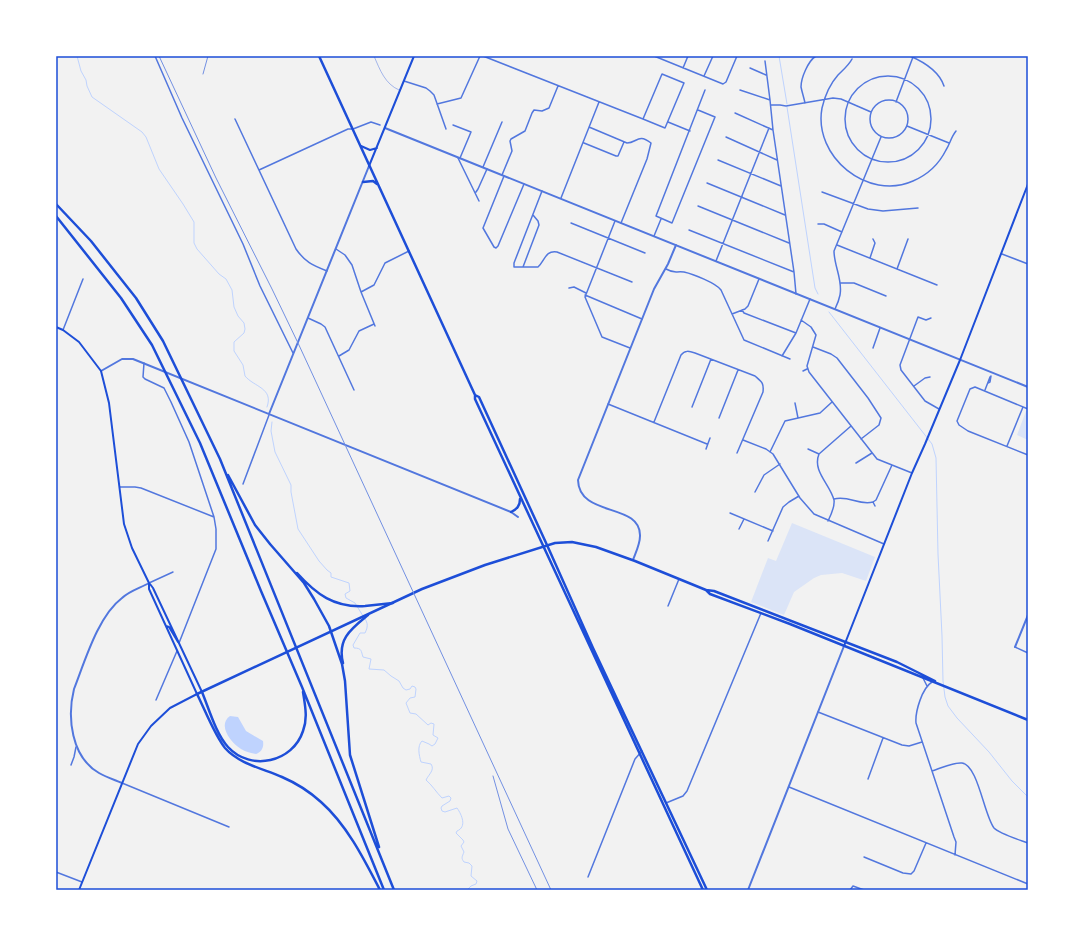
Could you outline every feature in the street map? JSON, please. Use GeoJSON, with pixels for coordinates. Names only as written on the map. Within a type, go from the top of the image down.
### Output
{"type":"FeatureCollection","features":[{"type":"Feature","properties":{"kind":"main road"},"geometry":{"type":"LineString","coordinates":[[319,56],[475,395],[475,400],[542,546],[702,890]]}},
{"type":"Feature","properties":{"kind":"main road"},"geometry":{"type":"LineString","coordinates":[[370,166],[414,56]]}},
{"type":"Feature","properties":{"kind":"main road"},"geometry":{"type":"LineString","coordinates":[[360,146],[370,150],[377,148]]}},
{"type":"Feature","properties":{"kind":"main road"},"geometry":{"type":"LineString","coordinates":[[363,182],[373,181],[378,184]]}},
{"type":"Feature","properties":{"kind":"main road"},"geometry":{"type":"LineString","coordinates":[[844,646],[912,473],[960,360],[1028,184]]}},
{"type":"Feature","properties":{"kind":"main road"},"geometry":{"type":"LineString","coordinates":[[56,204],[91,241],[117,274],[155,328],[163,341],[220,459],[255,525],[304,583],[329,626],[342,664],[350,755],[384,865]]}},
{"type":"Feature","properties":{"kind":"main road"},"geometry":{"type":"LineString","coordinates":[[56,216],[121,298],[152,345],[200,443],[302,687],[384,890]]}},
{"type":"Feature","properties":{"kind":"main road"},"geometry":{"type":"LineString","coordinates":[[56,327],[63,330],[79,342],[101,371],[109,403],[124,524],[132,548],[179,643],[222,739],[228,747],[241,757],[259,762],[277,759],[285,755],[292,750],[301,737],[305,724],[306,716],[302,687]]}},
{"type":"Feature","properties":{"kind":"main road"},"geometry":{"type":"LineString","coordinates":[[475,395],[479,397],[547,544],[581,622],[707,890]]}},
{"type":"Feature","properties":{"kind":"main road"},"geometry":{"type":"LineString","coordinates":[[220,459],[394,890]]}},
{"type":"Feature","properties":{"kind":"main road"},"geometry":{"type":"LineString","coordinates":[[511,512],[518,507],[520,503],[520,496]]}},
{"type":"Feature","properties":{"kind":"main road"},"geometry":{"type":"LineString","coordinates":[[79,890],[138,744],[151,726],[170,708],[422,589],[485,565],[547,544],[564,542],[584,544],[633,560],[706,590],[718,592],[897,662],[932,679],[935,682]]}},
{"type":"Feature","properties":{"kind":"main road"},"geometry":{"type":"LineString","coordinates":[[270,544],[314,591],[334,602],[355,606],[393,603]]}},
{"type":"Feature","properties":{"kind":"main road"},"geometry":{"type":"LineString","coordinates":[[149,583],[149,589],[197,694],[220,741],[226,749],[239,759],[284,778],[301,787],[321,801],[337,818],[351,838],[380,890]]}},
{"type":"Feature","properties":{"kind":"main road"},"geometry":{"type":"LineString","coordinates":[[706,590],[710,594],[949,687],[1028,720]]}},
{"type":"Feature","properties":{"kind":"main road"},"geometry":{"type":"LineString","coordinates":[[347,713],[346,681],[341,657],[342,643],[349,631],[368,615]]}},
{"type":"Feature","properties":{"kind":"main road"},"geometry":{"type":"LineString","coordinates":[[166,626],[169,627],[176,641],[179,643]]}},
{"type":"Feature","properties":{"kind":"street"},"geometry":{"type":"LineString","coordinates":[[155,56],[182,118],[243,244],[272,312],[294,355]]}},
{"type":"Feature","properties":{"kind":"street"},"geometry":{"type":"LineString","coordinates":[[437,104],[461,98],[480,56]]}},
{"type":"Feature","properties":{"kind":"street"},"geometry":{"type":"LineString","coordinates":[[483,56],[665,128],[684,84],[662,74],[643,119]]}},
{"type":"Feature","properties":{"kind":"street"},"geometry":{"type":"LineString","coordinates":[[654,56],[720,83],[726,82],[737,56]]}},
{"type":"Feature","properties":{"kind":"street"},"geometry":{"type":"LineString","coordinates":[[683,68],[688,56]]}},
{"type":"Feature","properties":{"kind":"street"},"geometry":{"type":"LineString","coordinates":[[704,77],[713,56]]}},
{"type":"Feature","properties":{"kind":"street"},"geometry":{"type":"LineString","coordinates":[[805,103],[801,89],[802,83],[812,59],[816,56]]}},
{"type":"Feature","properties":{"kind":"street"},"geometry":{"type":"LineString","coordinates":[[910,56],[925,63],[933,70],[944,86]]}},
{"type":"Feature","properties":{"kind":"street"},"geometry":{"type":"LineString","coordinates":[[896,102],[913,58]]}},
{"type":"Feature","properties":{"kind":"street"},"geometry":{"type":"LineString","coordinates":[[852,59],[832,82],[824,100],[822,111],[825,139],[832,154],[842,167],[864,180],[883,184],[892,185],[913,181],[933,167],[940,160],[952,135],[956,131]]}},
{"type":"Feature","properties":{"kind":"street"},"geometry":{"type":"LineString","coordinates":[[765,61],[796,294]]}},
{"type":"Feature","properties":{"kind":"street"},"geometry":{"type":"LineString","coordinates":[[750,68],[766,75]]}},
{"type":"Feature","properties":{"kind":"street"},"geometry":{"type":"LineString","coordinates":[[888,75],[905,78],[920,90],[930,106],[932,116],[928,135],[922,146],[905,159],[892,162],[872,159],[854,145],[846,132],[844,117],[848,102],[857,88],[871,78],[888,75]]}},
{"type":"Feature","properties":{"kind":"street"},"geometry":{"type":"LineString","coordinates":[[404,80],[430,91],[434,95],[446,129]]}},
{"type":"Feature","properties":{"kind":"street"},"geometry":{"type":"LineString","coordinates":[[524,184],[496,248],[494,247],[484,226],[512,151],[510,142],[511,139],[524,131],[534,110],[542,111],[549,108],[558,86]]}},
{"type":"Feature","properties":{"kind":"street"},"geometry":{"type":"LineString","coordinates":[[698,110],[715,117],[672,223],[656,216],[705,90]]}},
{"type":"Feature","properties":{"kind":"street"},"geometry":{"type":"LineString","coordinates":[[740,90],[770,100]]}},
{"type":"Feature","properties":{"kind":"street"},"geometry":{"type":"LineString","coordinates":[[771,105],[780,104],[786,106],[840,99],[872,112]]}},
{"type":"Feature","properties":{"kind":"street"},"geometry":{"type":"LineString","coordinates":[[889,100],[896,102],[902,105],[907,112],[907,126],[904,132],[897,137],[881,137],[872,127],[870,119],[872,112],[877,105],[882,102],[889,100]]}},
{"type":"Feature","properties":{"kind":"street"},"geometry":{"type":"LineString","coordinates":[[561,199],[599,102]]}},
{"type":"Feature","properties":{"kind":"street"},"geometry":{"type":"LineString","coordinates":[[735,113],[773,130]]}},
{"type":"Feature","properties":{"kind":"street"},"geometry":{"type":"LineString","coordinates":[[235,119],[296,249],[304,259],[311,264],[327,271]]}},
{"type":"Feature","properties":{"kind":"street"},"geometry":{"type":"LineString","coordinates":[[259,170],[348,129],[353,129],[371,122],[380,125]]}},
{"type":"Feature","properties":{"kind":"street"},"geometry":{"type":"LineString","coordinates":[[483,167],[502,122]]}},
{"type":"Feature","properties":{"kind":"street"},"geometry":{"type":"LineString","coordinates":[[668,122],[690,131]]}},
{"type":"Feature","properties":{"kind":"street"},"geometry":{"type":"LineString","coordinates":[[453,125],[471,132],[459,158],[479,201]]}},
{"type":"Feature","properties":{"kind":"street"},"geometry":{"type":"LineString","coordinates":[[907,126],[949,143]]}},
{"type":"Feature","properties":{"kind":"street"},"geometry":{"type":"LineString","coordinates":[[589,127],[624,142],[631,143],[636,139],[641,138],[651,144],[621,223]]}},
{"type":"Feature","properties":{"kind":"street"},"geometry":{"type":"LineString","coordinates":[[385,128],[1028,387]]}},
{"type":"Feature","properties":{"kind":"street"},"geometry":{"type":"LineString","coordinates":[[716,262],[770,128]]}},
{"type":"Feature","properties":{"kind":"street"},"geometry":{"type":"LineString","coordinates":[[726,137],[777,160]]}},
{"type":"Feature","properties":{"kind":"street"},"geometry":{"type":"LineString","coordinates":[[835,309],[840,295],[840,283],[834,258],[834,251],[881,137]]}},
{"type":"Feature","properties":{"kind":"street"},"geometry":{"type":"LineString","coordinates":[[583,142],[618,156],[624,142]]}},
{"type":"Feature","properties":{"kind":"street"},"geometry":{"type":"LineString","coordinates":[[718,160],[781,186]]}},
{"type":"Feature","properties":{"kind":"street"},"geometry":{"type":"LineString","coordinates":[[243,484],[269,414],[370,166]]}},
{"type":"Feature","properties":{"kind":"street"},"geometry":{"type":"LineString","coordinates":[[475,193],[487,169]]}},
{"type":"Feature","properties":{"kind":"street"},"geometry":{"type":"LineString","coordinates":[[707,183],[785,215]]}},
{"type":"Feature","properties":{"kind":"street"},"geometry":{"type":"LineString","coordinates":[[542,191],[514,262],[514,267],[538,268],[542,264],[547,253],[552,251],[632,282]]}},
{"type":"Feature","properties":{"kind":"street"},"geometry":{"type":"LineString","coordinates":[[822,192],[868,209],[883,211],[918,208]]}},
{"type":"Feature","properties":{"kind":"street"},"geometry":{"type":"LineString","coordinates":[[698,206],[789,243]]}},
{"type":"Feature","properties":{"kind":"street"},"geometry":{"type":"LineString","coordinates":[[523,267],[539,225],[538,220],[532,214]]}},
{"type":"Feature","properties":{"kind":"street"},"geometry":{"type":"LineString","coordinates":[[654,236],[661,219]]}},
{"type":"Feature","properties":{"kind":"street"},"geometry":{"type":"LineString","coordinates":[[615,221],[585,300],[602,337],[630,348]]}},
{"type":"Feature","properties":{"kind":"street"},"geometry":{"type":"LineString","coordinates":[[571,223],[645,253]]}},
{"type":"Feature","properties":{"kind":"street"},"geometry":{"type":"LineString","coordinates":[[818,224],[824,224],[842,232]]}},
{"type":"Feature","properties":{"kind":"street"},"geometry":{"type":"LineString","coordinates":[[689,230],[794,272]]}},
{"type":"Feature","properties":{"kind":"street"},"geometry":{"type":"LineString","coordinates":[[870,258],[875,243],[873,239]]}},
{"type":"Feature","properties":{"kind":"street"},"geometry":{"type":"LineString","coordinates":[[897,269],[908,239]]}},
{"type":"Feature","properties":{"kind":"street"},"geometry":{"type":"LineString","coordinates":[[633,560],[639,544],[640,536],[639,529],[634,520],[587,500],[580,493],[578,485],[579,475],[642,319],[676,245]]}},
{"type":"Feature","properties":{"kind":"street"},"geometry":{"type":"LineString","coordinates":[[837,245],[938,285]]}},
{"type":"Feature","properties":{"kind":"street"},"geometry":{"type":"LineString","coordinates":[[336,249],[345,255],[349,260],[376,326]]}},
{"type":"Feature","properties":{"kind":"street"},"geometry":{"type":"LineString","coordinates":[[361,292],[374,285],[385,263],[409,251]]}},
{"type":"Feature","properties":{"kind":"street"},"geometry":{"type":"LineString","coordinates":[[1001,253],[1028,264]]}},
{"type":"Feature","properties":{"kind":"street"},"geometry":{"type":"LineString","coordinates":[[666,269],[674,273],[685,272],[716,285],[721,290],[744,340],[790,360]]}},
{"type":"Feature","properties":{"kind":"street"},"geometry":{"type":"LineString","coordinates":[[63,330],[83,279]]}},
{"type":"Feature","properties":{"kind":"street"},"geometry":{"type":"LineString","coordinates":[[732,314],[748,306],[759,279]]}},
{"type":"Feature","properties":{"kind":"street"},"geometry":{"type":"LineString","coordinates":[[840,283],[854,283],[886,296]]}},
{"type":"Feature","properties":{"kind":"street"},"geometry":{"type":"LineString","coordinates":[[569,288],[574,287],[586,294],[642,319]]}},
{"type":"Feature","properties":{"kind":"street"},"geometry":{"type":"LineString","coordinates":[[782,356],[796,333],[810,299]]}},
{"type":"Feature","properties":{"kind":"street"},"geometry":{"type":"LineString","coordinates":[[742,310],[744,313],[796,333]]}},
{"type":"Feature","properties":{"kind":"street"},"geometry":{"type":"LineString","coordinates":[[931,318],[926,320],[918,317],[900,365],[901,370],[925,401],[939,409]]}},
{"type":"Feature","properties":{"kind":"street"},"geometry":{"type":"LineString","coordinates":[[308,318],[321,324],[325,328],[354,390]]}},
{"type":"Feature","properties":{"kind":"street"},"geometry":{"type":"LineString","coordinates":[[801,320],[815,331],[816,335],[807,369],[803,371]]}},
{"type":"Feature","properties":{"kind":"street"},"geometry":{"type":"LineString","coordinates":[[339,356],[349,350],[359,331],[374,324]]}},
{"type":"Feature","properties":{"kind":"street"},"geometry":{"type":"LineString","coordinates":[[873,348],[880,328]]}},
{"type":"Feature","properties":{"kind":"street"},"geometry":{"type":"LineString","coordinates":[[813,347],[837,358],[868,398],[881,418],[879,425],[861,439]]}},
{"type":"Feature","properties":{"kind":"street"},"geometry":{"type":"LineString","coordinates":[[654,422],[681,355],[686,351],[695,353],[755,376],[763,382],[763,392],[737,453]]}},
{"type":"Feature","properties":{"kind":"street"},"geometry":{"type":"LineString","coordinates":[[101,371],[122,359],[133,359],[511,512],[518,517]]}},
{"type":"Feature","properties":{"kind":"street"},"geometry":{"type":"LineString","coordinates":[[692,407],[711,359]]}},
{"type":"Feature","properties":{"kind":"street"},"geometry":{"type":"LineString","coordinates":[[144,363],[143,376],[145,379],[164,388],[190,442],[214,517],[216,530],[216,548],[179,643]]}},
{"type":"Feature","properties":{"kind":"street"},"geometry":{"type":"LineString","coordinates":[[807,369],[877,459],[912,473]]}},
{"type":"Feature","properties":{"kind":"street"},"geometry":{"type":"LineString","coordinates":[[720,418],[738,370]]}},
{"type":"Feature","properties":{"kind":"street"},"geometry":{"type":"LineString","coordinates":[[985,390],[990,382],[993,372]]}},
{"type":"Feature","properties":{"kind":"street"},"geometry":{"type":"LineString","coordinates":[[914,386],[924,378],[930,377]]}},
{"type":"Feature","properties":{"kind":"street"},"geometry":{"type":"LineString","coordinates":[[1028,409],[1008,402],[1004,398],[976,387],[970,389],[957,421],[958,424],[968,431],[1028,455]]}},
{"type":"Feature","properties":{"kind":"street"},"geometry":{"type":"LineString","coordinates":[[770,452],[785,421],[820,413],[832,402]]}},
{"type":"Feature","properties":{"kind":"street"},"geometry":{"type":"LineString","coordinates":[[794,403],[798,418]]}},
{"type":"Feature","properties":{"kind":"street"},"geometry":{"type":"LineString","coordinates":[[608,404],[707,444]]}},
{"type":"Feature","properties":{"kind":"street"},"geometry":{"type":"LineString","coordinates":[[1008,446],[1023,407]]}},
{"type":"Feature","properties":{"kind":"street"},"geometry":{"type":"LineString","coordinates":[[828,521],[833,508],[834,499],[817,467],[816,462],[819,454],[851,426]]}},
{"type":"Feature","properties":{"kind":"street"},"geometry":{"type":"LineString","coordinates":[[706,448],[710,438]]}},
{"type":"Feature","properties":{"kind":"street"},"geometry":{"type":"LineString","coordinates":[[743,440],[770,452],[780,464],[808,509],[814,514],[884,544]]}},
{"type":"Feature","properties":{"kind":"street"},"geometry":{"type":"LineString","coordinates":[[808,450],[819,454]]}},
{"type":"Feature","properties":{"kind":"street"},"geometry":{"type":"LineString","coordinates":[[856,463],[872,453]]}},
{"type":"Feature","properties":{"kind":"street"},"geometry":{"type":"LineString","coordinates":[[755,492],[764,475],[780,464]]}},
{"type":"Feature","properties":{"kind":"street"},"geometry":{"type":"LineString","coordinates":[[834,499],[845,498],[864,503],[873,502],[876,500],[892,466]]}},
{"type":"Feature","properties":{"kind":"street"},"geometry":{"type":"LineString","coordinates":[[120,487],[135,486],[214,517]]}},
{"type":"Feature","properties":{"kind":"street"},"geometry":{"type":"LineString","coordinates":[[768,541],[783,507],[799,496]]}},
{"type":"Feature","properties":{"kind":"street"},"geometry":{"type":"LineString","coordinates":[[873,502],[875,506]]}},
{"type":"Feature","properties":{"kind":"street"},"geometry":{"type":"LineString","coordinates":[[730,513],[773,531]]}},
{"type":"Feature","properties":{"kind":"street"},"geometry":{"type":"LineString","coordinates":[[739,529],[744,519]]}},
{"type":"Feature","properties":{"kind":"street"},"geometry":{"type":"LineString","coordinates":[[173,572],[122,597],[108,611],[74,689],[71,723],[73,736],[88,764],[99,773],[229,827]]}},
{"type":"Feature","properties":{"kind":"street"},"geometry":{"type":"LineString","coordinates":[[668,606],[679,579]]}},
{"type":"Feature","properties":{"kind":"street"},"geometry":{"type":"LineString","coordinates":[[663,804],[682,796],[687,791],[761,613]]}},
{"type":"Feature","properties":{"kind":"street"},"geometry":{"type":"LineString","coordinates":[[1028,615],[1015,648],[1028,653]]}},
{"type":"Feature","properties":{"kind":"street"},"geometry":{"type":"LineString","coordinates":[[748,890],[844,646]]}},
{"type":"Feature","properties":{"kind":"street"},"geometry":{"type":"LineString","coordinates":[[156,700],[177,649]]}},
{"type":"Feature","properties":{"kind":"street"},"geometry":{"type":"LineString","coordinates":[[923,678],[926,686],[915,716],[916,723],[956,842],[955,854]]}},
{"type":"Feature","properties":{"kind":"street"},"geometry":{"type":"LineString","coordinates":[[926,686],[935,682]]}},
{"type":"Feature","properties":{"kind":"street"},"geometry":{"type":"LineString","coordinates":[[818,712],[906,746],[922,742]]}},
{"type":"Feature","properties":{"kind":"street"},"geometry":{"type":"LineString","coordinates":[[868,779],[883,738]]}},
{"type":"Feature","properties":{"kind":"street"},"geometry":{"type":"LineString","coordinates":[[71,765],[77,745]]}},
{"type":"Feature","properties":{"kind":"street"},"geometry":{"type":"LineString","coordinates":[[588,877],[635,759],[642,751]]}},
{"type":"Feature","properties":{"kind":"street"},"geometry":{"type":"LineString","coordinates":[[932,770],[953,764],[962,763],[967,765],[971,769],[976,780],[988,817],[994,827],[999,831],[1028,843]]}},
{"type":"Feature","properties":{"kind":"street"},"geometry":{"type":"LineString","coordinates":[[789,786],[1028,884]]}},
{"type":"Feature","properties":{"kind":"street"},"geometry":{"type":"LineString","coordinates":[[864,857],[903,873],[911,874],[914,871],[926,843]]}},
{"type":"Feature","properties":{"kind":"street"},"geometry":{"type":"LineString","coordinates":[[56,872],[82,882]]}},
{"type":"Feature","properties":{"kind":"street"},"geometry":{"type":"LineString","coordinates":[[850,890],[853,886],[864,890]]}},
{"type":"Feature","properties":{"kind":"lane"},"geometry":{"type":"LineString","coordinates":[[374,56],[387,82],[392,87],[400,91]]}},
{"type":"Feature","properties":{"kind":"shaded area"},"geometry":{"type":"Polygon","coordinates":[[[1026,411],[1028,411],[1028,440],[1017,435],[1026,411]]]}},
{"type":"Feature","properties":{"kind":"shaded area"},"geometry":{"type":"Polygon","coordinates":[[[792,523],[875,557],[866,581],[842,573],[821,575],[794,592],[784,615],[751,602],[768,558],[776,561],[792,523]]]}},
{"type":"Feature","properties":{"kind":"water"},"geometry":{"type":"Polygon","coordinates":[[[230,716],[238,717],[246,731],[263,741],[263,747],[260,752],[256,754],[247,752],[233,743],[225,729],[226,720],[230,716]]]}},
{"type":"Feature","properties":{"kind":"waterway"},"geometry":{"type":"LineString","coordinates":[[77,56],[81,71],[92,97],[142,132],[146,137],[159,169],[194,222],[194,243],[197,249],[219,274],[226,279],[232,290],[234,307],[238,316],[244,323],[245,329],[244,333],[234,342],[234,351],[243,365],[245,376],[262,388],[268,396],[267,407]]}},
{"type":"Feature","properties":{"kind":"waterway"},"geometry":{"type":"LineString","coordinates":[[779,56],[787,104]]}},
{"type":"Feature","properties":{"kind":"waterway"},"geometry":{"type":"LineString","coordinates":[[787,107],[815,288],[818,294]]}},
{"type":"Feature","properties":{"kind":"waterway"},"geometry":{"type":"LineString","coordinates":[[829,312],[932,444],[936,458],[938,554],[943,681],[945,697],[948,706],[957,718],[989,752],[1012,781],[1028,797]]}},
{"type":"Feature","properties":{"kind":"waterway"},"geometry":{"type":"LineString","coordinates":[[272,422],[271,431],[275,452],[291,485],[298,529],[319,561],[331,573],[331,577],[349,583],[350,591],[345,594],[346,598],[355,603],[363,616]]}},
{"type":"Feature","properties":{"kind":"waterway"},"geometry":{"type":"LineString","coordinates":[[365,619],[367,622],[366,631],[365,633],[360,633],[353,645],[354,648],[360,649],[363,657],[371,659],[369,669],[384,670],[399,681],[406,690],[410,689],[412,686],[415,687],[415,697],[410,698],[406,703],[410,713],[416,714],[428,725],[431,723],[434,724],[433,735],[438,738],[432,746],[422,741],[420,743],[419,748],[421,762],[431,764],[432,766],[432,770],[426,780],[442,798],[449,796],[451,798],[450,801],[442,806],[442,811],[445,812],[457,808],[461,814],[463,824],[456,833],[464,842],[461,846],[464,852],[462,859],[464,862],[469,863],[472,866],[471,876],[477,881],[476,884],[467,890]]}},
{"type":"Feature","properties":{"kind":"railway"},"geometry":{"type":"LineString","coordinates":[[159,56],[216,178],[298,343],[551,890]]}},
{"type":"Feature","properties":{"kind":"railway"},"geometry":{"type":"LineString","coordinates":[[203,74],[208,56]]}},
{"type":"Feature","properties":{"kind":"railway"},"geometry":{"type":"LineString","coordinates":[[493,776],[508,829],[537,890]]}}]}
